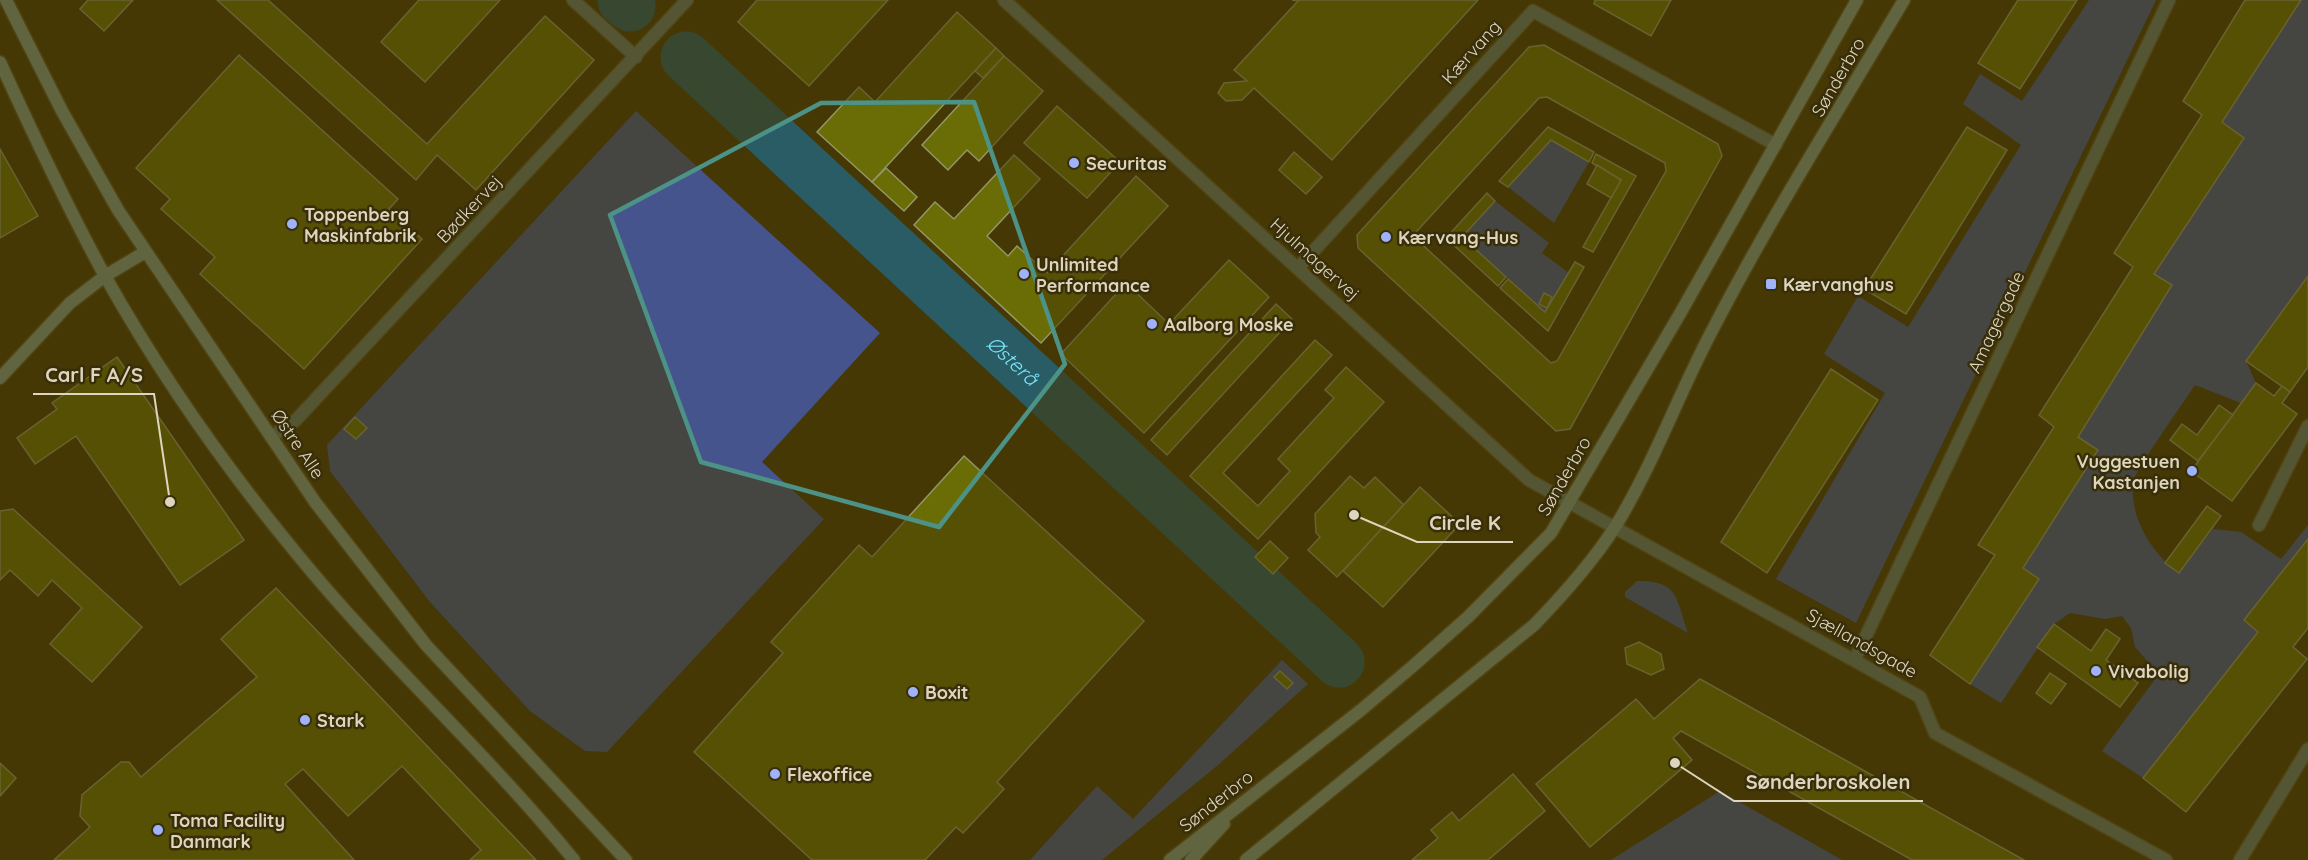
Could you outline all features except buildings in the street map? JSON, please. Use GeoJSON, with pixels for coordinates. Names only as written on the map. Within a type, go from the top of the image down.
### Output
{"type":"FeatureCollection","features":[{"type":"Feature","properties":{"kind":"street","name":"Østre Alle"},"geometry":{"type":"LineString","coordinates":[[6,0],[62,111],[145,252],[271,437],[360,562],[426,645],[626,860]]}},
{"type":"Feature","properties":{"kind":"street"},"geometry":{"type":"LineString","coordinates":[[573,0],[636,57]]}},
{"type":"Feature","properties":{"kind":"street","name":"Bødkervej"},"geometry":{"type":"LineString","coordinates":[[271,437],[296,420],[687,0]]}},
{"type":"Feature","properties":{"kind":"street","name":"Hjulmagervej"},"geometry":{"type":"LineString","coordinates":[[1004,0],[1524,475],[1615,526]]}},
{"type":"Feature","properties":{"kind":"street","name":"Sønderbro"},"geometry":{"type":"LineString","coordinates":[[1170,860],[1361,710],[1468,617],[1551,533],[1776,145],[1857,0]]}},
{"type":"Feature","properties":{"kind":"street","name":"Sønderbro"},"geometry":{"type":"LineString","coordinates":[[1246,860],[1534,625],[1578,578],[1615,526],[1643,476],[1714,326],[1904,0]]}},
{"type":"Feature","properties":{"kind":"street","name":"Amagergade"},"geometry":{"type":"LineString","coordinates":[[1855,659],[2169,0]]}},
{"type":"Feature","properties":{"kind":"street","name":"Kærvang"},"geometry":{"type":"LineString","coordinates":[[1298,268],[1533,11],[1776,145]]}},
{"type":"Feature","properties":{"kind":"street"},"geometry":{"type":"LineString","coordinates":[[0,62],[68,205],[105,276],[146,343],[209,437],[297,554],[348,613],[552,832],[581,860]]}},
{"type":"Feature","properties":{"kind":"street"},"geometry":{"type":"LineString","coordinates":[[0,378],[64,308],[105,276],[145,252]]}},
{"type":"Feature","properties":{"kind":"street"},"geometry":{"type":"LineString","coordinates":[[2259,525],[2308,426]]}},
{"type":"Feature","properties":{"kind":"street","name":"Sjællandsgade"},"geometry":{"type":"LineString","coordinates":[[1615,526],[1920,696],[1935,733],[2166,860]]}},
{"type":"Feature","properties":{"kind":"street"},"geometry":{"type":"LineString","coordinates":[[2240,860],[2308,749]]}},
{"type":"Feature","properties":{"kind":"street"},"geometry":{"type":"LineString","coordinates":[[1191,860],[1250,797]]}},
{"type":"Feature","properties":{"kind":"street"},"geometry":{"type":"LineString","coordinates":[[552,832],[574,860]]}},
{"type":"Feature","properties":{"kind":"highlighted area"},"geometry":{"type":"Polygon","coordinates":[[[974,102],[1065,364],[939,527],[701,462],[610,215],[821,103],[974,102]]]}},
{"type":"Feature","properties":{"kind":"shaded area"},"geometry":{"type":"Polygon","coordinates":[[[2089,0],[2156,0],[1856,623],[1776,579],[1885,393],[1824,354],[1858,296],[1908,327],[2021,145],[1963,104],[1980,74],[2022,101],[2089,0]]]}},
{"type":"Feature","properties":{"kind":"shaded area"},"geometry":{"type":"Polygon","coordinates":[[[2301,0],[2308,0],[2308,276],[2246,361],[2256,383],[2241,403],[2195,385],[2136,476],[2133,482],[2133,495],[2144,534],[2160,556],[2179,573],[2213,529],[2241,532],[2281,559],[2308,525],[2308,539],[2244,620],[2258,632],[2143,778],[2102,751],[2153,682],[2156,671],[2135,647],[2131,628],[2122,616],[2105,619],[2070,613],[2054,624],[2001,703],[1970,684],[2039,579],[2023,568],[2098,451],[2078,437],[2171,285],[2154,274],[2244,138],[2222,122],[2301,0]]]}},
{"type":"Feature","properties":{"kind":"shaded area"},"geometry":{"type":"Polygon","coordinates":[[[636,111],[880,333],[762,462],[824,519],[607,752],[585,751],[530,711],[430,602],[330,471],[327,445],[636,111]]]}},
{"type":"Feature","properties":{"kind":"shaded area"},"geometry":{"type":"Polygon","coordinates":[[[1551,140],[1589,162],[1554,223],[1508,187],[1551,140]]]}},
{"type":"Feature","properties":{"kind":"shaded area"},"geometry":{"type":"Polygon","coordinates":[[[1495,201],[1549,243],[1542,253],[1569,273],[1545,312],[1462,237],[1495,201]]]}},
{"type":"Feature","properties":{"kind":"shaded area"},"geometry":{"type":"Polygon","coordinates":[[[1637,581],[1661,584],[1674,594],[1688,633],[1625,597],[1625,592],[1637,581]]]}},
{"type":"Feature","properties":{"kind":"shaded area"},"geometry":{"type":"Polygon","coordinates":[[[1282,660],[1308,684],[1218,765],[1102,860],[1030,860],[1097,786],[1133,819],[1282,660]]]}},
{"type":"Feature","properties":{"kind":"shaded area"},"geometry":{"type":"Polygon","coordinates":[[[1720,791],[1842,860],[1611,860],[1720,791]]]}},
{"type":"Feature","properties":{"kind":"waterway","name":"Østerå"},"geometry":{"type":"LineString","coordinates":[[623,0],[630,6]]}},
{"type":"Feature","properties":{"kind":"waterway","name":"Østerå"},"geometry":{"type":"LineString","coordinates":[[686,57],[1339,662]]}},
{"type":"Feature","properties":{"kind":"place","name":"Securitas"},"geometry":{"type":"Point","coordinates":[1074,163]}},
{"type":"Feature","properties":{"kind":"place","name":"Toppenberg Maskinfabrik"},"geometry":{"type":"Point","coordinates":[292,224]}},
{"type":"Feature","properties":{"kind":"place","name":"Kærvang-Hus"},"geometry":{"type":"Point","coordinates":[1386,237]}},
{"type":"Feature","properties":{"kind":"place","name":"Unlimited Performance"},"geometry":{"type":"Point","coordinates":[1024,274]}},
{"type":"Feature","properties":{"kind":"place","name":"Kærvanghus"},"geometry":{"type":"Point","coordinates":[1771,284]}},
{"type":"Feature","properties":{"kind":"place","name":"Aalborg Moske"},"geometry":{"type":"Point","coordinates":[1152,324]}},
{"type":"Feature","properties":{"kind":"place","name":"Vuggestuen Kastanjen"},"geometry":{"type":"Point","coordinates":[2192,471]}},
{"type":"Feature","properties":{"kind":"place","name":"Carl F A/S"},"geometry":{"type":"Point","coordinates":[170,502]}},
{"type":"Feature","properties":{"kind":"place","name":"Circle K"},"geometry":{"type":"Point","coordinates":[1354,515]}},
{"type":"Feature","properties":{"kind":"place","name":"Vivabolig"},"geometry":{"type":"Point","coordinates":[2096,671]}},
{"type":"Feature","properties":{"kind":"place","name":"Boxit"},"geometry":{"type":"Point","coordinates":[913,692]}},
{"type":"Feature","properties":{"kind":"place","name":"Stark"},"geometry":{"type":"Point","coordinates":[305,720]}},
{"type":"Feature","properties":{"kind":"place","name":"Sønderbroskolen"},"geometry":{"type":"Point","coordinates":[1675,763]}},
{"type":"Feature","properties":{"kind":"place","name":"Flexoffice"},"geometry":{"type":"Point","coordinates":[775,774]}},
{"type":"Feature","properties":{"kind":"place","name":"Toma Facility Danmark"},"geometry":{"type":"Point","coordinates":[158,830]}}]}
